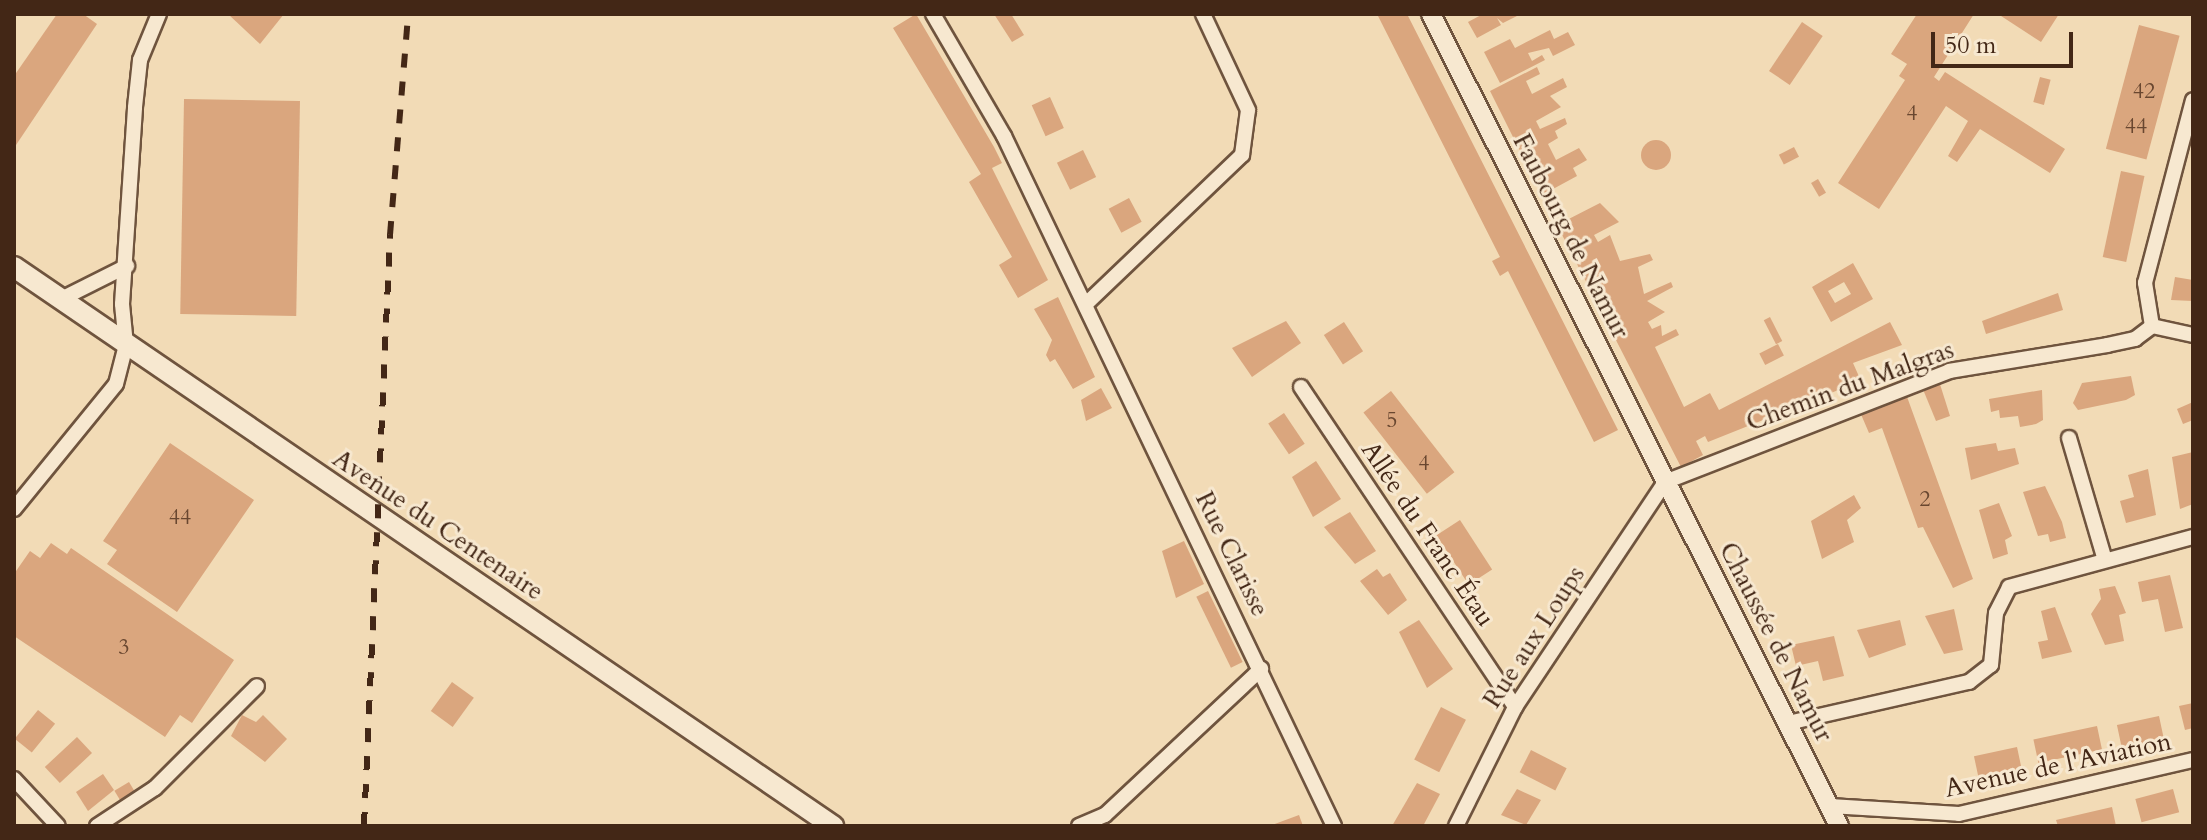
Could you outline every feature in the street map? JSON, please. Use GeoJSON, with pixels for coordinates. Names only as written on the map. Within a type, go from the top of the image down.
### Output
{"type":"FeatureCollection","features":[{"type":"Feature","properties":{"kind":"main road","name":"Avenue du Centenaire"},"geometry":{"type":"LineString","coordinates":[[14,267],[833,826]]}},
{"type":"Feature","properties":{"kind":"street"},"geometry":{"type":"LineString","coordinates":[[14,509],[116,384],[126,345],[127,266],[140,60],[159,14]]}},
{"type":"Feature","properties":{"kind":"street","name":"Rue Clarisse"},"geometry":{"type":"LineString","coordinates":[[933,14],[1004,136],[1334,826]]}},
{"type":"Feature","properties":{"kind":"street"},"geometry":{"type":"LineString","coordinates":[[1086,304],[1242,155],[1248,110],[1203,14]]}},
{"type":"Feature","properties":{"kind":"street","name":"Faubourg de Namur"},"geometry":{"type":"LineString","coordinates":[[1431,14],[1665,482]]}},
{"type":"Feature","properties":{"kind":"street"},"geometry":{"type":"LineString","coordinates":[[2193,100],[2145,283],[2152,326],[2193,335]]}},
{"type":"Feature","properties":{"kind":"street"},"geometry":{"type":"LineString","coordinates":[[61,299],[127,266]]}},
{"type":"Feature","properties":{"kind":"street","name":"Chemin du Malgras"},"geometry":{"type":"LineString","coordinates":[[1665,482],[1931,377],[2135,339],[2152,326]]}},
{"type":"Feature","properties":{"kind":"street","name":"Allée du Franc Étau"},"geometry":{"type":"LineString","coordinates":[[1301,387],[1515,707]]}},
{"type":"Feature","properties":{"kind":"street"},"geometry":{"type":"LineString","coordinates":[[2069,438],[2105,560]]}},
{"type":"Feature","properties":{"kind":"street","name":"Rue aux Loups"},"geometry":{"type":"LineString","coordinates":[[1456,826],[1515,707],[1665,482]]}},
{"type":"Feature","properties":{"kind":"street","name":"Chaussée de Namur"},"geometry":{"type":"LineString","coordinates":[[1665,482],[1839,826]]}},
{"type":"Feature","properties":{"kind":"street"},"geometry":{"type":"LineString","coordinates":[[1788,723],[1979,677],[1991,665],[1996,613],[2009,587],[2193,537]]}},
{"type":"Feature","properties":{"kind":"street"},"geometry":{"type":"LineString","coordinates":[[1079,826],[1105,815],[1261,669]]}},
{"type":"Feature","properties":{"kind":"street"},"geometry":{"type":"LineString","coordinates":[[97,826],[155,788],[257,686]]}},
{"type":"Feature","properties":{"kind":"street","name":"Avenue de l'Aviation"},"geometry":{"type":"LineString","coordinates":[[1830,806],[1926,821],[2193,760]]}},
{"type":"Feature","properties":{"kind":"street"},"geometry":{"type":"LineString","coordinates":[[14,779],[58,826]]}},
{"type":"Feature","properties":{"kind":"building"},"geometry":{"type":"Polygon","coordinates":[[[57,14],[83,14],[97,24],[14,148],[14,76],[57,14]]]}},
{"type":"Feature","properties":{"kind":"building"},"geometry":{"type":"Polygon","coordinates":[[[228,14],[284,14],[260,44],[228,14]]]}},
{"type":"Feature","properties":{"kind":"building"},"geometry":{"type":"Polygon","coordinates":[[[916,14],[1002,163],[992,168],[1048,280],[1018,298],[999,265],[1012,257],[969,182],[981,174],[893,28],[916,14]]]}},
{"type":"Feature","properties":{"kind":"building"},"geometry":{"type":"Polygon","coordinates":[[[994,14],[1011,14],[1024,35],[1012,42],[994,14]]]}},
{"type":"Feature","properties":{"kind":"building"},"geometry":{"type":"Polygon","coordinates":[[[1377,14],[1407,14],[1618,430],[1594,442],[1508,271],[1500,276],[1492,261],[1500,257],[1377,14]]]}},
{"type":"Feature","properties":{"kind":"building"},"geometry":{"type":"Polygon","coordinates":[[[1483,14],[1517,16],[1503,23],[1497,18],[1501,25],[1477,38],[1468,22],[1483,14]]]}},
{"type":"Feature","properties":{"kind":"building"},"geometry":{"type":"Polygon","coordinates":[[[1917,14],[1974,14],[1934,77],[1939,81],[1945,72],[2065,149],[2050,173],[1980,129],[1957,162],[1948,156],[1968,121],[1946,106],[1879,209],[1838,183],[1905,80],[1899,76],[1907,64],[1891,54],[1917,14]]]}},
{"type":"Feature","properties":{"kind":"building"},"geometry":{"type":"Polygon","coordinates":[[[1998,14],[2059,14],[2041,42],[1998,14]]]}},
{"type":"Feature","properties":{"kind":"building"},"geometry":{"type":"Polygon","coordinates":[[[1802,22],[1823,36],[1790,85],[1769,71],[1802,22]]]}},
{"type":"Feature","properties":{"kind":"building"},"geometry":{"type":"Polygon","coordinates":[[[2139,25],[2180,36],[2146,160],[2106,149],[2139,25]]]}},
{"type":"Feature","properties":{"kind":"building"},"geometry":{"type":"Polygon","coordinates":[[[1550,30],[1554,39],[1568,32],[1575,45],[1553,56],[1549,48],[1528,53],[1532,61],[1542,55],[1545,60],[1500,83],[1484,52],[1510,39],[1515,48],[1550,30]]]}},
{"type":"Feature","properties":{"kind":"building"},"geometry":{"type":"Polygon","coordinates":[[[1537,67],[1540,74],[1526,81],[1532,94],[1563,78],[1567,87],[1550,96],[1561,107],[1536,121],[1540,129],[1565,118],[1567,124],[1555,131],[1558,138],[1548,144],[1556,160],[1579,148],[1587,160],[1573,168],[1577,176],[1542,195],[1490,91],[1537,67]]]}},
{"type":"Feature","properties":{"kind":"building"},"geometry":{"type":"Polygon","coordinates":[[[2040,77],[2051,80],[2044,105],[2033,102],[2040,77]]]}},
{"type":"Feature","properties":{"kind":"building"},"geometry":{"type":"Polygon","coordinates":[[[1050,97],[1064,128],[1046,136],[1032,105],[1050,97]]]}},
{"type":"Feature","properties":{"kind":"building"},"geometry":{"type":"Polygon","coordinates":[[[184,99],[300,101],[296,316],[180,314],[184,99]]]}},
{"type":"Feature","properties":{"kind":"building"},"geometry":{"type":"Polygon","coordinates":[[[1656,140],[1667,144],[1671,155],[1667,166],[1656,170],[1645,166],[1641,155],[1645,144],[1656,140]]]}},
{"type":"Feature","properties":{"kind":"building"},"geometry":{"type":"Polygon","coordinates":[[[1794,147],[1799,157],[1784,165],[1779,155],[1794,147]]]}},
{"type":"Feature","properties":{"kind":"building"},"geometry":{"type":"Polygon","coordinates":[[[1083,150],[1096,177],[1070,190],[1057,163],[1083,150]]]}},
{"type":"Feature","properties":{"kind":"building"},"geometry":{"type":"Polygon","coordinates":[[[2121,171],[2144,176],[2126,262],[2103,257],[2121,171]]]}},
{"type":"Feature","properties":{"kind":"building"},"geometry":{"type":"Polygon","coordinates":[[[1818,179],[1826,193],[1819,197],[1811,183],[1818,179]]]}},
{"type":"Feature","properties":{"kind":"building"},"geometry":{"type":"Polygon","coordinates":[[[1129,198],[1142,222],[1121,233],[1109,209],[1129,198]]]}},
{"type":"Feature","properties":{"kind":"building"},"geometry":{"type":"Polygon","coordinates":[[[1600,203],[1619,222],[1594,235],[1598,242],[1610,235],[1620,261],[1650,254],[1653,260],[1638,267],[1644,294],[1671,282],[1673,287],[1647,301],[1665,312],[1648,322],[1652,329],[1661,325],[1662,336],[1676,329],[1679,335],[1655,347],[1684,407],[1710,393],[1719,410],[1890,322],[1902,345],[1853,363],[1861,381],[1708,442],[1705,436],[1696,441],[1703,455],[1681,467],[1557,225],[1600,203]]]}},
{"type":"Feature","properties":{"kind":"building"},"geometry":{"type":"Polygon","coordinates":[[[1853,263],[1873,299],[1831,322],[1812,287],[1853,263]],[[1844,282],[1828,291],[1835,303],[1851,294],[1844,282]]]}},
{"type":"Feature","properties":{"kind":"building"},"geometry":{"type":"Polygon","coordinates":[[[2175,277],[2193,280],[2193,301],[2171,300],[2175,277]]]}},
{"type":"Feature","properties":{"kind":"building"},"geometry":{"type":"Polygon","coordinates":[[[2058,293],[2063,310],[1986,334],[1982,321],[2058,293]]]}},
{"type":"Feature","properties":{"kind":"building"},"geometry":{"type":"Polygon","coordinates":[[[1058,297],[1095,377],[1073,389],[1055,359],[1050,362],[1046,355],[1052,340],[1034,309],[1058,297]]]}},
{"type":"Feature","properties":{"kind":"building"},"geometry":{"type":"Polygon","coordinates":[[[1770,317],[1782,341],[1776,344],[1764,320],[1770,317]]]}},
{"type":"Feature","properties":{"kind":"building"},"geometry":{"type":"Polygon","coordinates":[[[1286,321],[1301,343],[1252,377],[1232,348],[1286,321]]]}},
{"type":"Feature","properties":{"kind":"building"},"geometry":{"type":"Polygon","coordinates":[[[1344,322],[1363,351],[1343,364],[1324,335],[1344,322]]]}},
{"type":"Feature","properties":{"kind":"building"},"geometry":{"type":"Polygon","coordinates":[[[1778,344],[1784,356],[1765,365],[1759,354],[1778,344]]]}},
{"type":"Feature","properties":{"kind":"building"},"geometry":{"type":"Polygon","coordinates":[[[2131,376],[2135,395],[2126,400],[2078,410],[2073,403],[2082,383],[2131,376]]]}},
{"type":"Feature","properties":{"kind":"building"},"geometry":{"type":"Polygon","coordinates":[[[1939,381],[1950,416],[1936,421],[1922,387],[1939,381]]]}},
{"type":"Feature","properties":{"kind":"building"},"geometry":{"type":"Polygon","coordinates":[[[1101,388],[1112,408],[1086,421],[1081,400],[1101,388]]]}},
{"type":"Feature","properties":{"kind":"building"},"geometry":{"type":"Polygon","coordinates":[[[2042,390],[2043,420],[2036,424],[2020,427],[2018,416],[2000,418],[1999,410],[1991,412],[1989,399],[2042,390]]]}},
{"type":"Feature","properties":{"kind":"building"},"geometry":{"type":"Polygon","coordinates":[[[1391,391],[1454,472],[1427,494],[1363,413],[1391,391]]]}},
{"type":"Feature","properties":{"kind":"building"},"geometry":{"type":"Polygon","coordinates":[[[1906,394],[1973,579],[1953,588],[1923,527],[1918,528],[1882,428],[1869,433],[1860,412],[1906,394]]]}},
{"type":"Feature","properties":{"kind":"building"},"geometry":{"type":"Polygon","coordinates":[[[2193,402],[2193,420],[2183,424],[2177,409],[2193,402]]]}},
{"type":"Feature","properties":{"kind":"building"},"geometry":{"type":"Polygon","coordinates":[[[1284,413],[1305,444],[1289,454],[1268,424],[1284,413]]]}},
{"type":"Feature","properties":{"kind":"building"},"geometry":{"type":"Polygon","coordinates":[[[170,443],[254,500],[177,612],[107,564],[117,550],[103,541],[170,443]]]}},
{"type":"Feature","properties":{"kind":"building"},"geometry":{"type":"Polygon","coordinates":[[[1996,443],[1998,451],[2015,448],[2019,464],[1971,480],[1965,448],[1996,443]]]}},
{"type":"Feature","properties":{"kind":"building"},"geometry":{"type":"Polygon","coordinates":[[[2193,452],[2193,504],[2180,509],[2172,457],[2193,452]]]}},
{"type":"Feature","properties":{"kind":"building"},"geometry":{"type":"Polygon","coordinates":[[[1316,461],[1341,499],[1313,517],[1292,477],[1316,461]]]}},
{"type":"Feature","properties":{"kind":"building"},"geometry":{"type":"Polygon","coordinates":[[[2148,469],[2156,515],[2126,523],[2120,501],[2134,497],[2128,475],[2148,469]]]}},
{"type":"Feature","properties":{"kind":"building"},"geometry":{"type":"Polygon","coordinates":[[[2045,486],[2066,538],[2050,542],[2048,534],[2038,536],[2023,492],[2045,486]]]}},
{"type":"Feature","properties":{"kind":"building"},"geometry":{"type":"Polygon","coordinates":[[[1854,495],[1861,508],[1847,520],[1854,542],[1822,559],[1811,521],[1854,495]]]}},
{"type":"Feature","properties":{"kind":"building"},"geometry":{"type":"Polygon","coordinates":[[[1999,503],[2012,536],[2005,540],[2008,554],[1993,559],[1979,510],[1999,503]]]}},
{"type":"Feature","properties":{"kind":"building"},"geometry":{"type":"Polygon","coordinates":[[[1350,512],[1376,551],[1355,564],[1324,527],[1350,512]]]}},
{"type":"Feature","properties":{"kind":"building"},"geometry":{"type":"Polygon","coordinates":[[[1460,520],[1492,569],[1469,585],[1437,535],[1460,520]]]}},
{"type":"Feature","properties":{"kind":"building"},"geometry":{"type":"Polygon","coordinates":[[[1184,541],[1204,584],[1176,598],[1162,551],[1184,541]]]}},
{"type":"Feature","properties":{"kind":"building"},"geometry":{"type":"Polygon","coordinates":[[[51,543],[67,554],[71,548],[234,660],[192,723],[180,715],[165,737],[14,636],[14,574],[30,551],[40,558],[51,543]]]}},
{"type":"Feature","properties":{"kind":"building"},"geometry":{"type":"Polygon","coordinates":[[[1377,569],[1383,577],[1390,573],[1407,600],[1388,615],[1360,581],[1377,569]]]}},
{"type":"Feature","properties":{"kind":"building"},"geometry":{"type":"Polygon","coordinates":[[[2170,575],[2183,628],[2165,632],[2158,599],[2142,602],[2138,582],[2170,575]]]}},
{"type":"Feature","properties":{"kind":"building"},"geometry":{"type":"Polygon","coordinates":[[[2115,586],[2126,613],[2119,615],[2124,641],[2105,645],[2091,614],[2101,599],[2099,589],[2115,586]]]}},
{"type":"Feature","properties":{"kind":"building"},"geometry":{"type":"Polygon","coordinates":[[[1208,591],[1243,662],[1231,668],[1196,597],[1208,591]]]}},
{"type":"Feature","properties":{"kind":"building"},"geometry":{"type":"Polygon","coordinates":[[[2055,607],[2072,652],[2042,659],[2038,642],[2048,640],[2041,611],[2055,607]]]}},
{"type":"Feature","properties":{"kind":"building"},"geometry":{"type":"Polygon","coordinates":[[[1954,609],[1963,650],[1944,654],[1925,616],[1954,609]]]}},
{"type":"Feature","properties":{"kind":"building"},"geometry":{"type":"Polygon","coordinates":[[[1419,620],[1453,669],[1427,688],[1399,632],[1419,620]]]}},
{"type":"Feature","properties":{"kind":"building"},"geometry":{"type":"Polygon","coordinates":[[[1900,620],[1906,645],[1869,658],[1857,630],[1900,620]]]}},
{"type":"Feature","properties":{"kind":"building"},"geometry":{"type":"Polygon","coordinates":[[[1834,636],[1844,676],[1823,681],[1818,661],[1796,666],[1791,645],[1834,636]]]}},
{"type":"Feature","properties":{"kind":"building"},"geometry":{"type":"Polygon","coordinates":[[[452,682],[474,698],[453,727],[431,711],[452,682]]]}},
{"type":"Feature","properties":{"kind":"building"},"geometry":{"type":"Polygon","coordinates":[[[2193,703],[2193,728],[2185,730],[2179,706],[2193,703]]]}},
{"type":"Feature","properties":{"kind":"building"},"geometry":{"type":"Polygon","coordinates":[[[1441,707],[1466,720],[1439,772],[1414,760],[1441,707]]]}},
{"type":"Feature","properties":{"kind":"building"},"geometry":{"type":"Polygon","coordinates":[[[38,710],[55,724],[32,753],[15,739],[38,710]]]}},
{"type":"Feature","properties":{"kind":"building"},"geometry":{"type":"Polygon","coordinates":[[[242,715],[256,722],[263,715],[287,739],[265,762],[231,736],[242,715]]]}},
{"type":"Feature","properties":{"kind":"building"},"geometry":{"type":"Polygon","coordinates":[[[2159,716],[2164,739],[2122,748],[2117,725],[2159,716]]]}},
{"type":"Feature","properties":{"kind":"building"},"geometry":{"type":"Polygon","coordinates":[[[2097,726],[2102,749],[2038,763],[2033,740],[2097,726]]]}},
{"type":"Feature","properties":{"kind":"building"},"geometry":{"type":"Polygon","coordinates":[[[77,737],[92,753],[60,783],[45,767],[77,737]]]}},
{"type":"Feature","properties":{"kind":"building"},"geometry":{"type":"Polygon","coordinates":[[[2017,747],[2022,770],[1979,780],[1974,756],[2017,747]]]}},
{"type":"Feature","properties":{"kind":"building"},"geometry":{"type":"Polygon","coordinates":[[[1531,750],[1567,768],[1555,790],[1520,772],[1531,750]]]}},
{"type":"Feature","properties":{"kind":"building"},"geometry":{"type":"Polygon","coordinates":[[[103,774],[114,790],[88,811],[76,792],[103,774]]]}},
{"type":"Feature","properties":{"kind":"building"},"geometry":{"type":"Polygon","coordinates":[[[129,782],[135,792],[121,801],[114,791],[129,782]]]}},
{"type":"Feature","properties":{"kind":"building"},"geometry":{"type":"Polygon","coordinates":[[[1417,783],[1440,794],[1423,826],[1392,826],[1417,783]]]}},
{"type":"Feature","properties":{"kind":"building"},"geometry":{"type":"Polygon","coordinates":[[[1517,789],[1541,800],[1526,825],[1501,815],[1517,789]]]}},
{"type":"Feature","properties":{"kind":"building"},"geometry":{"type":"Polygon","coordinates":[[[2173,789],[2179,812],[2142,822],[2135,799],[2173,789]]]}},
{"type":"Feature","properties":{"kind":"building"},"geometry":{"type":"Polygon","coordinates":[[[2112,807],[2116,826],[2058,826],[2056,820],[2112,807]]]}},
{"type":"Feature","properties":{"kind":"building"},"geometry":{"type":"Polygon","coordinates":[[[1299,815],[1303,826],[1269,826],[1299,815]]]}},
{"type":"Feature","properties":{"kind":"railway"},"geometry":{"type":"LineString","coordinates":[[364,826],[390,235],[408,14]]}}]}
